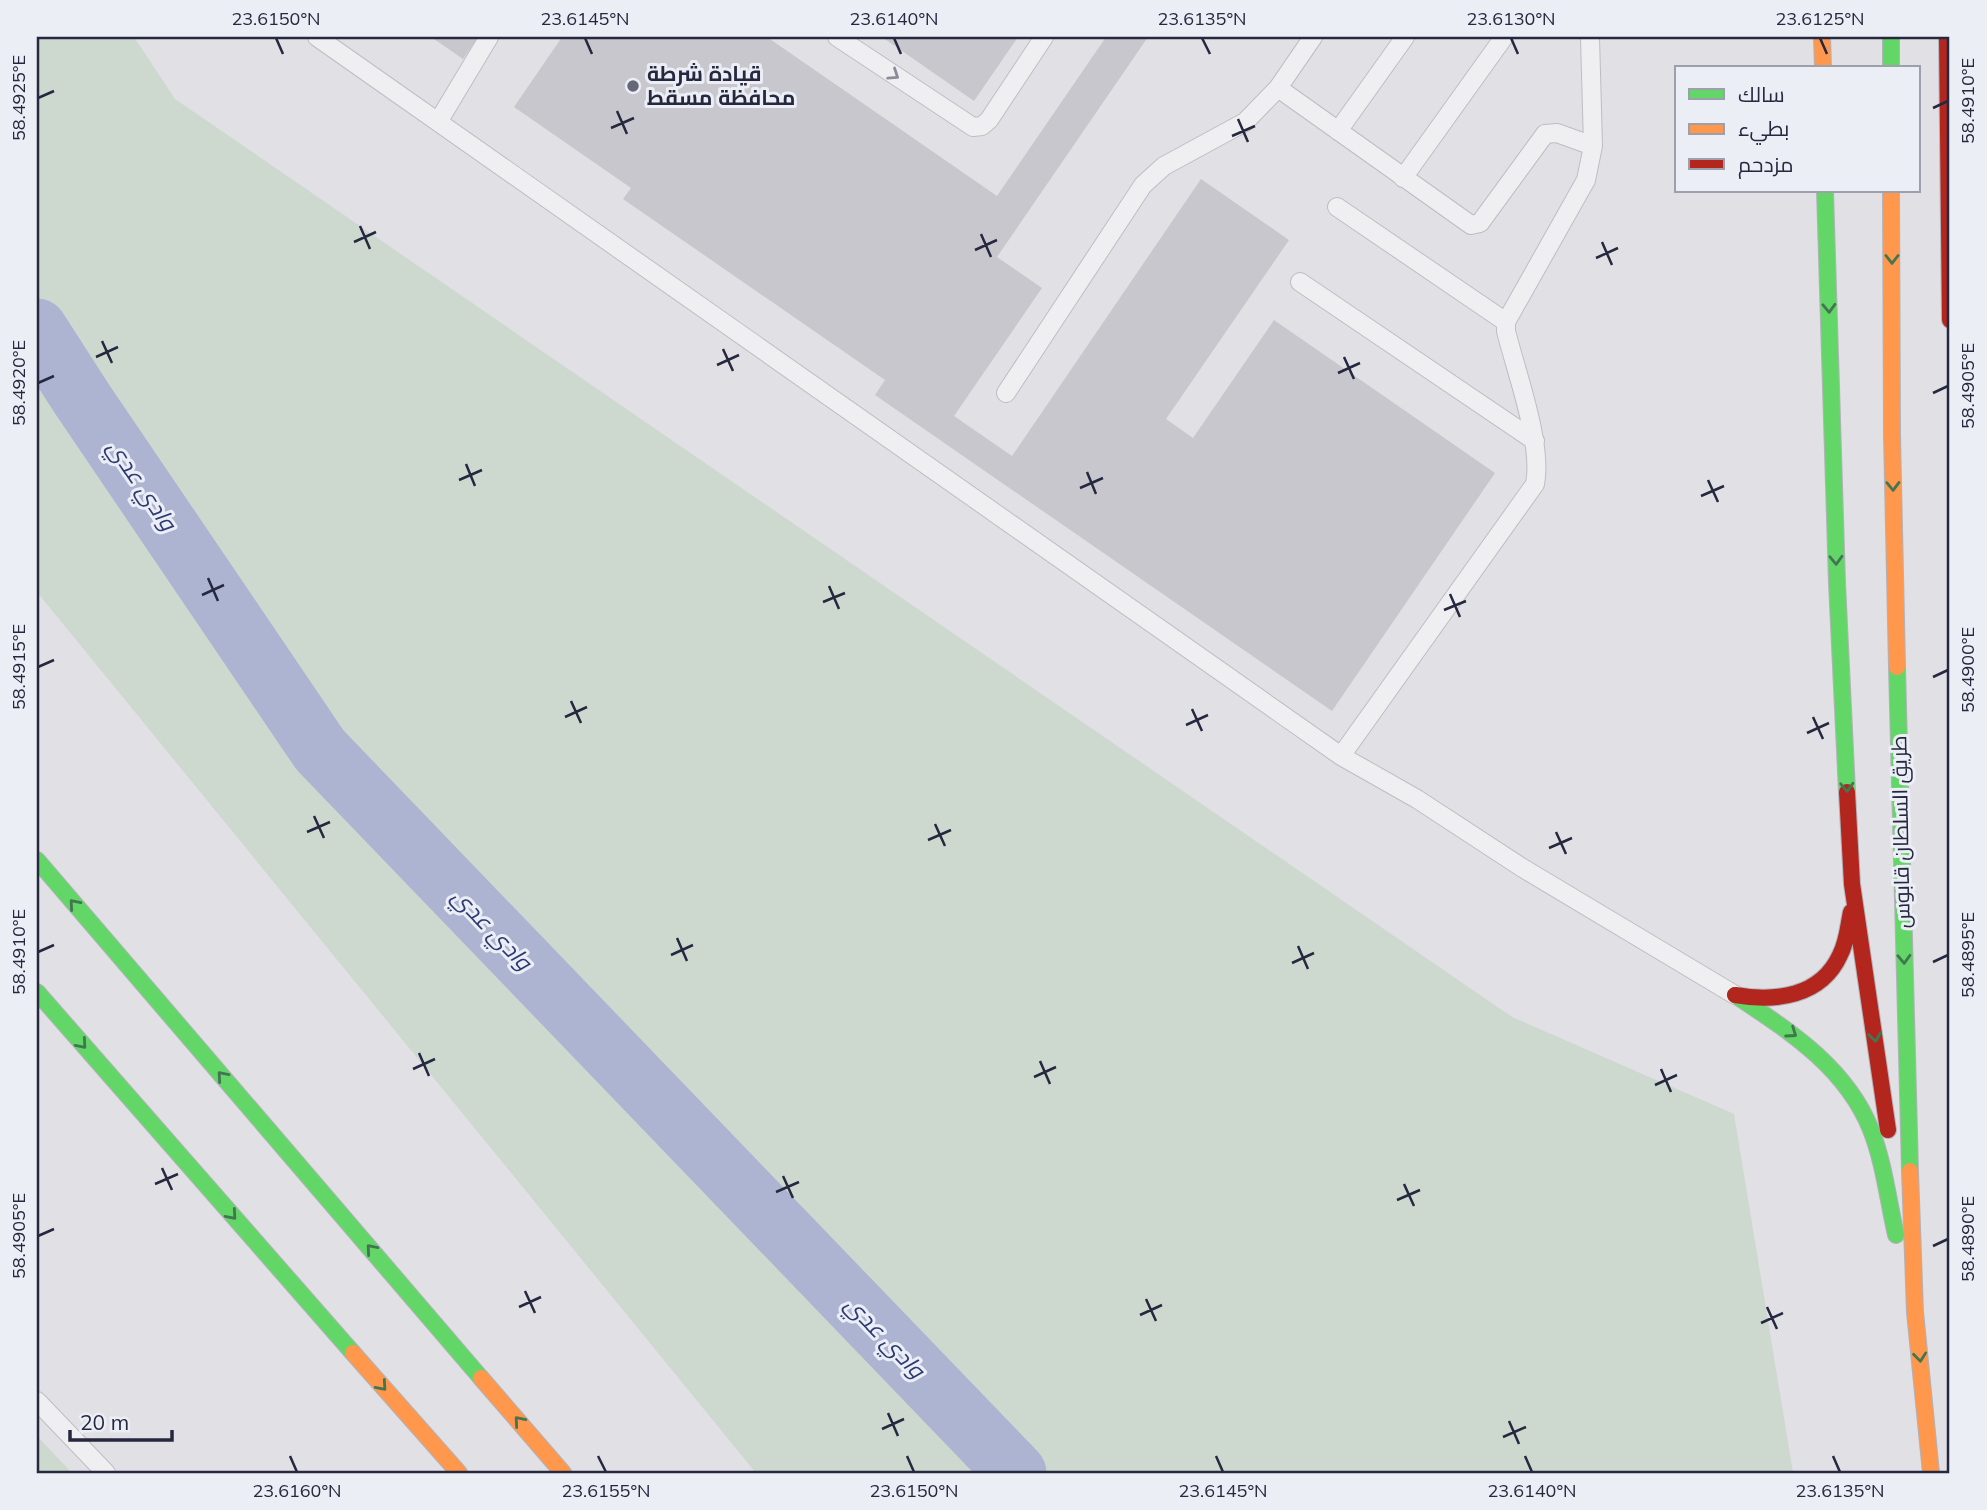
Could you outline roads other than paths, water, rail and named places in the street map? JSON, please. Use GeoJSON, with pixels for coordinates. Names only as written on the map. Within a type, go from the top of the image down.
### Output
{"type":"FeatureCollection","features":[{"type":"Feature","properties":{"kind":"highway"},"geometry":{"type":"LineString","coordinates":[[1822,37],[1823,66]]}},
{"type":"Feature","properties":{"kind":"highway"},"geometry":{"type":"LineString","coordinates":[[1891,37],[1891,66]]}},
{"type":"Feature","properties":{"kind":"highway"},"geometry":{"type":"LineString","coordinates":[[1947,37],[1950,320]]}},
{"type":"Feature","properties":{"kind":"highway"},"geometry":{"type":"LineString","coordinates":[[1825,192],[1838,597],[1854,896],[1915,1312]]}},
{"type":"Feature","properties":{"kind":"highway","name":"طريق السلطان قابوس"},"geometry":{"type":"LineString","coordinates":[[1891,192],[1892,449],[1903,936],[1915,1312],[1931,1473]]}},
{"type":"Feature","properties":{"kind":"highway"},"geometry":{"type":"LineString","coordinates":[[37,860],[563,1473]]}},
{"type":"Feature","properties":{"kind":"highway"},"geometry":{"type":"LineString","coordinates":[[1735,995],[1758,1000],[1777,1000],[1798,994],[1825,976],[1839,960],[1854,896]]}},
{"type":"Feature","properties":{"kind":"highway"},"geometry":{"type":"LineString","coordinates":[[37,992],[459,1473]]}},
{"type":"Feature","properties":{"kind":"highway"},"geometry":{"type":"LineString","coordinates":[[1735,995],[1816,1052],[1842,1079],[1863,1111],[1871,1132],[1915,1312]]}},
{"type":"Feature","properties":{"kind":"lane"},"geometry":{"type":"LineString","coordinates":[[317,37],[1341,756],[1417,799],[1521,867],[1735,995]]}},
{"type":"Feature","properties":{"kind":"lane"},"geometry":{"type":"LineString","coordinates":[[438,122],[489,37]]}},
{"type":"Feature","properties":{"kind":"lane"},"geometry":{"type":"LineString","coordinates":[[837,37],[973,127],[982,126],[989,120],[1044,37]]}},
{"type":"Feature","properties":{"kind":"lane"},"geometry":{"type":"LineString","coordinates":[[1006,393],[1143,185],[1164,166],[1245,122],[1278,88],[1313,37]]}},
{"type":"Feature","properties":{"kind":"lane"},"geometry":{"type":"LineString","coordinates":[[1338,131],[1405,37]]}},
{"type":"Feature","properties":{"kind":"lane"},"geometry":{"type":"LineString","coordinates":[[1403,178],[1504,37]]}},
{"type":"Feature","properties":{"kind":"lane"},"geometry":{"type":"LineString","coordinates":[[1341,756],[1535,484],[1538,470],[1535,441],[1506,331],[1506,322],[1586,180],[1593,146],[1590,37]]}},
{"type":"Feature","properties":{"kind":"lane"},"geometry":{"type":"LineString","coordinates":[[1278,88],[1471,225],[1480,223],[1545,134],[1557,133],[1593,146]]}},
{"type":"Feature","properties":{"kind":"lane"},"geometry":{"type":"LineString","coordinates":[[1337,207],[1506,322]]}},
{"type":"Feature","properties":{"kind":"lane"},"geometry":{"type":"LineString","coordinates":[[1300,282],[1535,441]]}},
{"type":"Feature","properties":{"kind":"lane"},"geometry":{"type":"LineString","coordinates":[[37,1401],[106,1473]]}},
{"type":"Feature","properties":{"kind":"waterway","name":"وادي عدي"},"geometry":{"type":"LineString","coordinates":[[37,329],[320,750],[1016,1473]]}},
{"type":"Feature","properties":{"kind":"place","name":"قيادة شرطة محافظة مسقط"},"geometry":{"type":"Point","coordinates":[633,86]}}]}
